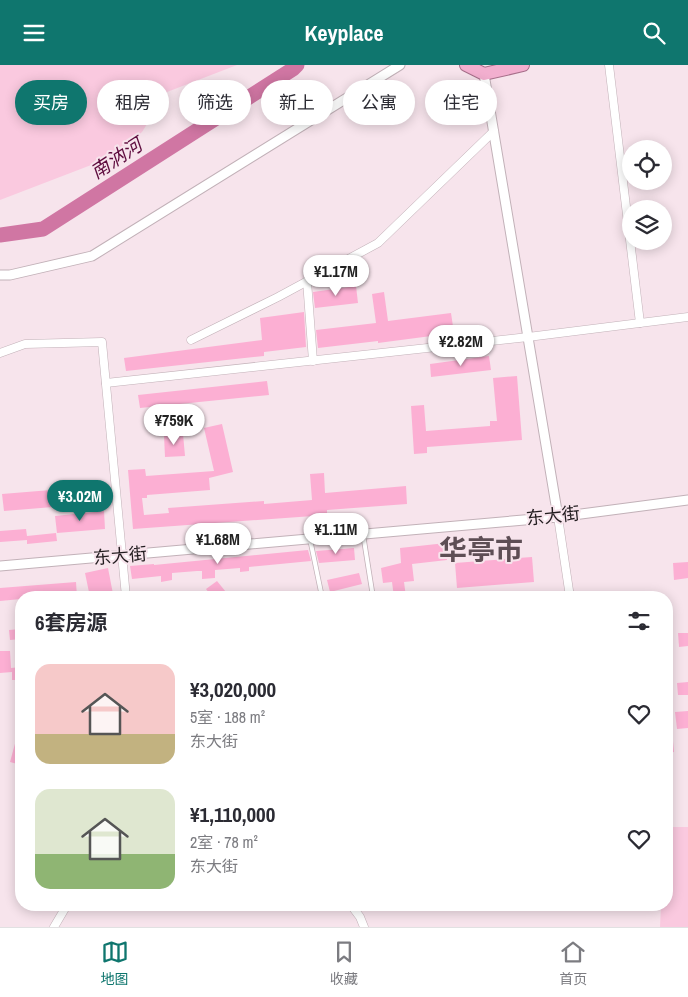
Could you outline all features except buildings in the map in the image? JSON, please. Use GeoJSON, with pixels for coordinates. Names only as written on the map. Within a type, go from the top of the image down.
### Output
{"type":"FeatureCollection","features":[{"type":"Feature","properties":{"kind":"highway"},"geometry":{"type":"LineString","coordinates":[[466,65],[484,74],[523,65]]}},
{"type":"Feature","properties":{"kind":"street"},"geometry":{"type":"LineString","coordinates":[[0,275],[10,275],[92,256],[400,65]]}},
{"type":"Feature","properties":{"kind":"street"},"geometry":{"type":"LineString","coordinates":[[609,65],[640,323]]}},
{"type":"Feature","properties":{"kind":"street"},"geometry":{"type":"LineString","coordinates":[[484,74],[569,591]]}},
{"type":"Feature","properties":{"kind":"street"},"geometry":{"type":"LineString","coordinates":[[192,340],[378,243],[494,131]]}},
{"type":"Feature","properties":{"kind":"street"},"geometry":{"type":"LineString","coordinates":[[307,281],[313,361]]}},
{"type":"Feature","properties":{"kind":"street"},"geometry":{"type":"LineString","coordinates":[[106,383],[528,337],[688,317]]}},
{"type":"Feature","properties":{"kind":"street"},"geometry":{"type":"LineString","coordinates":[[0,353],[26,344],[102,342],[125,591]]}},
{"type":"Feature","properties":{"kind":"street","name":"东大街"},"geometry":{"type":"LineString","coordinates":[[0,566],[558,517],[688,500]]}},
{"type":"Feature","properties":{"kind":"street"},"geometry":{"type":"LineString","coordinates":[[54,927],[63,911]]}},
{"type":"Feature","properties":{"kind":"street"},"geometry":{"type":"LineString","coordinates":[[356,911],[364,927]]}},
{"type":"Feature","properties":{"kind":"lane"},"geometry":{"type":"LineString","coordinates":[[363,534],[372,591]]}},
{"type":"Feature","properties":{"kind":"lane"},"geometry":{"type":"LineString","coordinates":[[310,539],[321,591]]}},
{"type":"Feature","properties":{"kind":"shaded area"},"geometry":{"type":"Polygon","coordinates":[[[0,65],[237,65],[198,80],[179,80],[179,87],[169,91],[169,80],[97,80],[97,125],[146,125],[142,132],[112,157],[0,200],[0,65]]]}},
{"type":"Feature","properties":{"kind":"shaded area"},"geometry":{"type":"Polygon","coordinates":[[[673,827],[688,827],[688,927],[660,927],[661,911],[673,911],[673,827]]]}},
{"type":"Feature","properties":{"kind":"waterway","name":"南汭河"},"geometry":{"type":"LineString","coordinates":[[0,235],[43,229],[297,65]]}},
{"type":"Feature","properties":{"kind":"district","name":"华亭市"},"geometry":{"type":"Point","coordinates":[481,550]}}]}
